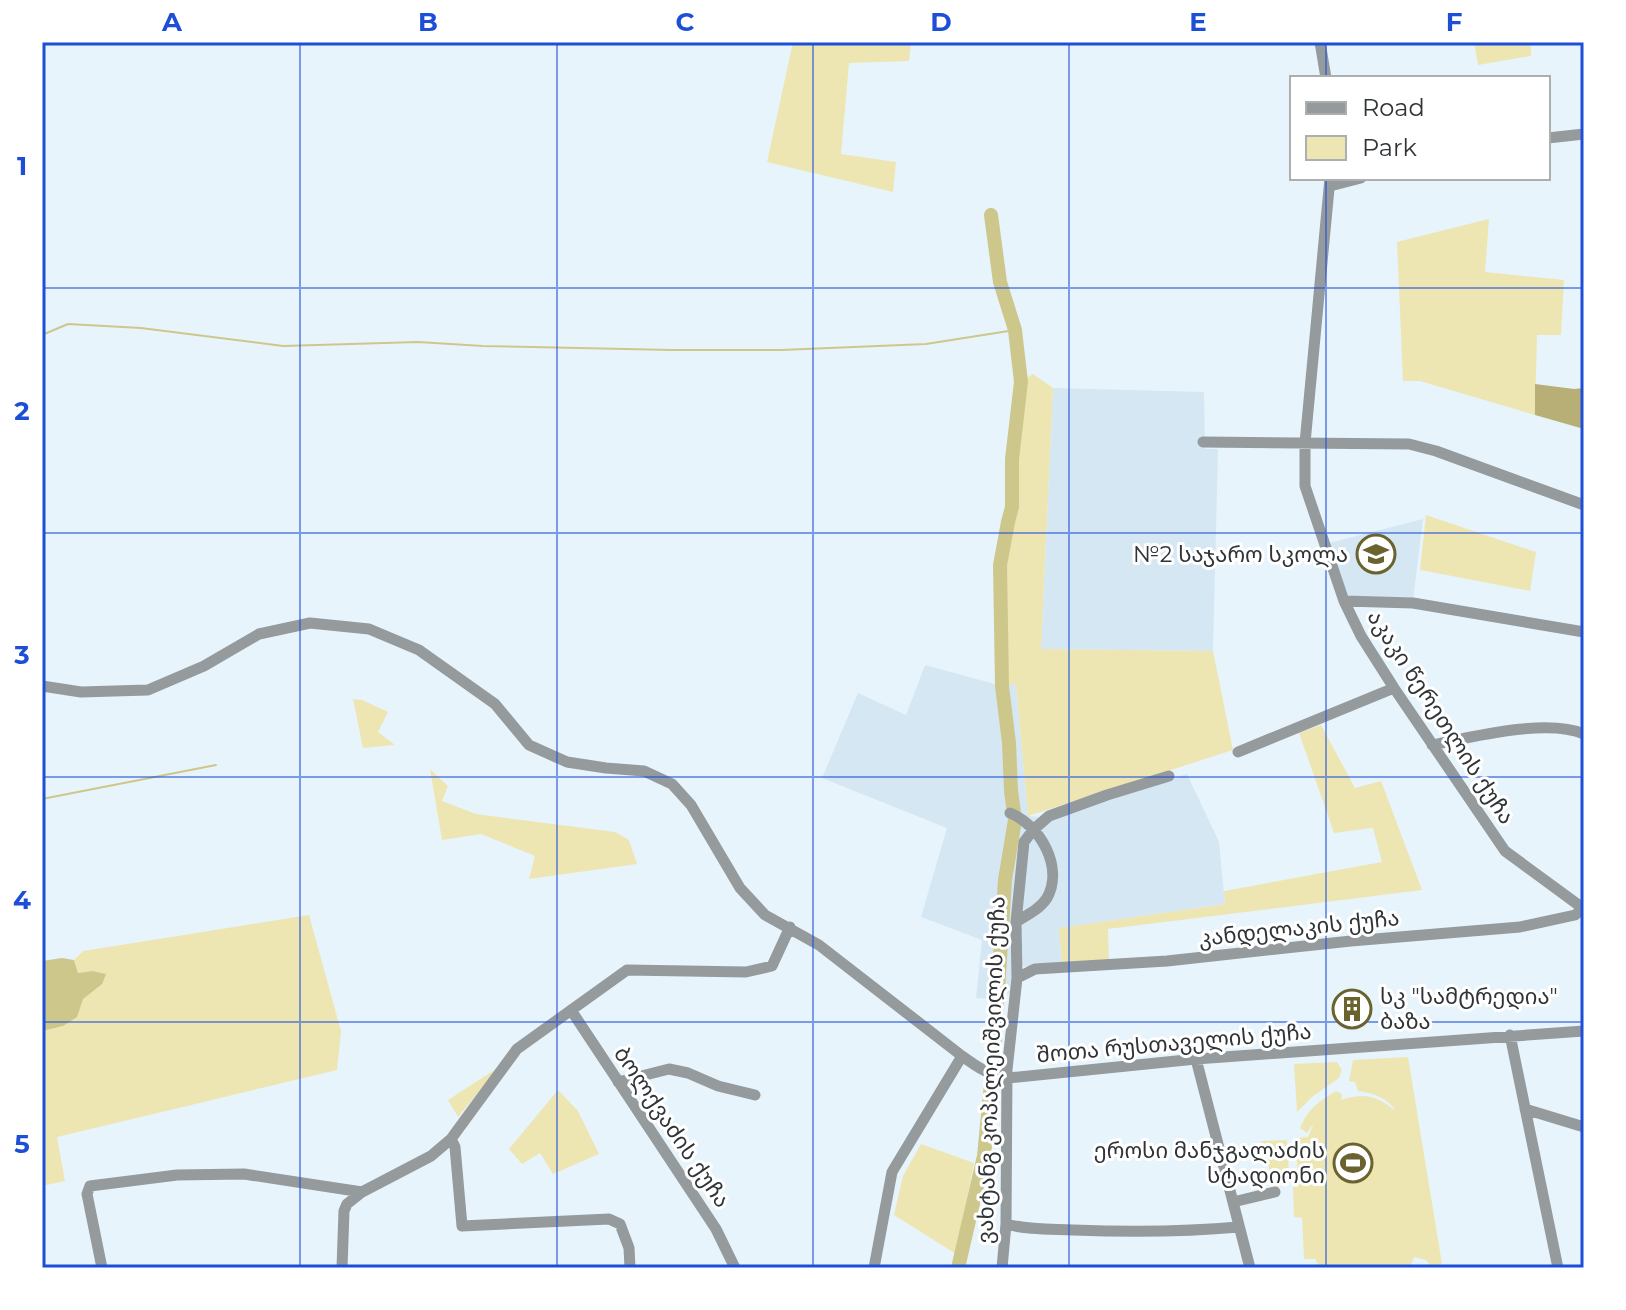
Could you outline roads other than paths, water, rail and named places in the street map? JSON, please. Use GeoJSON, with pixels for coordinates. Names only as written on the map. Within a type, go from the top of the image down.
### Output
{"type":"FeatureCollection","features":[{"type":"Feature","properties":{"kind":"street"},"geometry":{"type":"LineString","coordinates":[[1320,42],[1326,76]]}},
{"type":"Feature","properties":{"kind":"street"},"geometry":{"type":"LineString","coordinates":[[1550,138],[1584,134]]}},
{"type":"Feature","properties":{"kind":"street","name":"აკაკი წერეთლის ქუჩა"},"geometry":{"type":"LineString","coordinates":[[1330,182],[1305,443],[1305,486],[1344,601],[1361,636],[1394,688],[1505,851],[1584,909]]}},
{"type":"Feature","properties":{"kind":"street"},"geometry":{"type":"LineString","coordinates":[[1203,442],[1409,444],[1584,505]]}},
{"type":"Feature","properties":{"kind":"street"},"geometry":{"type":"LineString","coordinates":[[1344,601],[1413,603],[1584,632]]}},
{"type":"Feature","properties":{"kind":"street"},"geometry":{"type":"LineString","coordinates":[[42,686],[81,692],[148,690],[204,666],[259,634],[310,623],[369,629],[419,650],[495,704],[529,745],[567,762],[644,771],[672,784],[691,805],[740,888],[765,915],[819,945],[962,1056],[892,1172],[874,1268]]}},
{"type":"Feature","properties":{"kind":"street"},"geometry":{"type":"LineString","coordinates":[[1238,752],[1394,688]]}},
{"type":"Feature","properties":{"kind":"street"},"geometry":{"type":"LineString","coordinates":[[1432,745],[1523,728],[1575,730],[1584,734]]}},
{"type":"Feature","properties":{"kind":"street"},"geometry":{"type":"LineString","coordinates":[[1033,830],[1049,816],[1169,776]]}},
{"type":"Feature","properties":{"kind":"street"},"geometry":{"type":"LineString","coordinates":[[1014,814],[1026,821],[1050,854],[1054,878],[1047,898],[1016,922]]}},
{"type":"Feature","properties":{"kind":"street","name":"ვახტანგ კოპალეიშვილის ქუჩა"},"geometry":{"type":"LineString","coordinates":[[1002,1268],[1006,1224],[1008,1078],[1017,978],[1016,922],[1024,842],[1033,830]]}},
{"type":"Feature","properties":{"kind":"street","name":"კანდელაკის ქუჩა"},"geometry":{"type":"LineString","coordinates":[[1017,978],[1035,969],[1167,961],[1520,927],[1575,915],[1584,909]]}},
{"type":"Feature","properties":{"kind":"street"},"geometry":{"type":"LineString","coordinates":[[342,1268],[344,1211],[347,1204],[362,1192],[431,1156],[451,1139],[517,1049],[627,970],[746,972],[772,966],[790,927]]}},
{"type":"Feature","properties":{"kind":"street","name":"ბოლქვაძის ქუჩა"},"geometry":{"type":"LineString","coordinates":[[571,1010],[716,1229],[735,1268]]}},
{"type":"Feature","properties":{"kind":"street","name":"შოთა რუსთაველის ქუჩა"},"geometry":{"type":"LineString","coordinates":[[962,1056],[990,1074],[1008,1078],[1196,1059],[1584,1031]]}},
{"type":"Feature","properties":{"kind":"street"},"geometry":{"type":"LineString","coordinates":[[1510,1035],[1558,1268]]}},
{"type":"Feature","properties":{"kind":"street"},"geometry":{"type":"LineString","coordinates":[[1196,1059],[1250,1268]]}},
{"type":"Feature","properties":{"kind":"street"},"geometry":{"type":"LineString","coordinates":[[618,1082],[669,1069],[755,1095]]}},
{"type":"Feature","properties":{"kind":"street"},"geometry":{"type":"LineString","coordinates":[[1525,1109],[1584,1127]]}},
{"type":"Feature","properties":{"kind":"street"},"geometry":{"type":"LineString","coordinates":[[451,1139],[455,1147],[462,1226],[609,1219],[620,1224],[629,1248],[630,1268]]}},
{"type":"Feature","properties":{"kind":"street"},"geometry":{"type":"LineString","coordinates":[[102,1268],[87,1194],[90,1186],[177,1175],[244,1174],[362,1192]]}},
{"type":"Feature","properties":{"kind":"street"},"geometry":{"type":"LineString","coordinates":[[1233,1202],[1275,1192]]}},
{"type":"Feature","properties":{"kind":"street"},"geometry":{"type":"LineString","coordinates":[[1006,1224],[1028,1228],[1093,1230],[1190,1231],[1239,1227]]}},
{"type":"Feature","properties":{"kind":"waterway"},"geometry":{"type":"LineString","coordinates":[[958,1268],[984,1156],[1005,880],[1015,820],[1002,686],[1000,565],[1012,507],[1012,459],[1021,382],[1015,330],[1000,282],[991,215]]}},
{"type":"Feature","properties":{"kind":"waterway"},"geometry":{"type":"LineString","coordinates":[[42,335],[68,324],[141,328],[283,346],[418,342],[483,346],[781,350],[926,344],[1015,330]]}},
{"type":"Feature","properties":{"kind":"waterway"},"geometry":{"type":"LineString","coordinates":[[42,799],[216,765]]}},
{"type":"Feature","properties":{"kind":"place","name":"№2 საჯარო სკოლა"},"geometry":{"type":"Point","coordinates":[1376,554]}},
{"type":"Feature","properties":{"kind":"place","name":"სკ \"სამტრედია\" ბაზა"},"geometry":{"type":"Point","coordinates":[1352,1009]}},
{"type":"Feature","properties":{"kind":"place","name":"ეროსი მანჯგალაძის სტადიონი"},"geometry":{"type":"Point","coordinates":[1353,1163]}}]}
